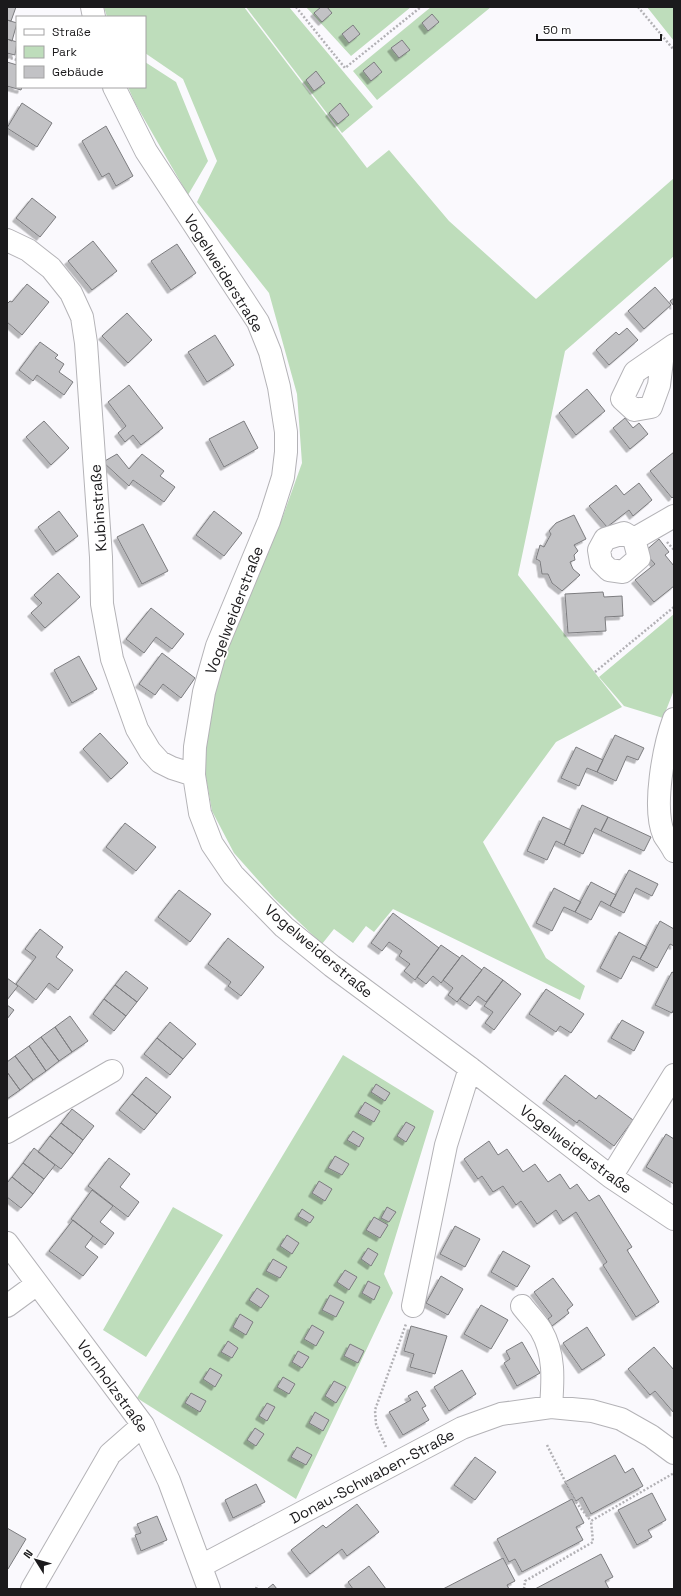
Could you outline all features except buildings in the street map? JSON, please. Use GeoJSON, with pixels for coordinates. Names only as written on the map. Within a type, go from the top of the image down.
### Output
{"type":"FeatureCollection","features":[{"type":"Feature","properties":{"kind":"street","name":"Vogelweiderstraße"},"geometry":{"type":"LineString","coordinates":[[114,88],[146,151],[258,322],[270,352],[279,387],[286,432],[286,452],[283,477],[272,513],[217,646],[204,692],[195,747],[194,775],[200,813],[212,844],[233,875],[284,927],[332,966],[470,1068],[611,1177],[674,1219]]}},
{"type":"Feature","properties":{"kind":"street","name":"Kubinstraße"},"geometry":{"type":"LineString","coordinates":[[7,240],[28,250],[51,268],[71,293],[82,317],[86,344],[101,550],[102,604],[112,659],[137,729],[150,751],[160,762],[172,768],[194,775]]}},
{"type":"Feature","properties":{"kind":"street"},"geometry":{"type":"LineString","coordinates":[[634,539],[674,516]]}},
{"type":"Feature","properties":{"kind":"street"},"geometry":{"type":"LineString","coordinates":[[674,719],[667,738],[660,794],[660,815],[664,834],[674,851]]}},
{"type":"Feature","properties":{"kind":"street"},"geometry":{"type":"LineString","coordinates":[[413,1306],[446,1145],[470,1068]]}},
{"type":"Feature","properties":{"kind":"street"},"geometry":{"type":"LineString","coordinates":[[7,1132],[112,1071]]}},
{"type":"Feature","properties":{"kind":"street"},"geometry":{"type":"LineString","coordinates":[[611,1177],[674,1075]]}},
{"type":"Feature","properties":{"kind":"street","name":"Vornholzstraße"},"geometry":{"type":"LineString","coordinates":[[7,1243],[143,1425],[169,1481],[209,1589]]}},
{"type":"Feature","properties":{"kind":"street"},"geometry":{"type":"LineString","coordinates":[[7,1306],[37,1284]]}},
{"type":"Feature","properties":{"kind":"street"},"geometry":{"type":"LineString","coordinates":[[522,1306],[541,1331],[550,1351],[553,1373],[551,1407]]}},
{"type":"Feature","properties":{"kind":"street","name":"Donau-Schwaben-Straße"},"geometry":{"type":"LineString","coordinates":[[201,1566],[395,1465],[462,1428],[501,1414],[551,1407],[592,1411],[621,1419],[651,1436],[674,1453]]}},
{"type":"Feature","properties":{"kind":"street"},"geometry":{"type":"LineString","coordinates":[[32,1589],[110,1454],[143,1425]]}},
{"type":"Feature","properties":{"kind":"path"},"geometry":{"type":"LineString","coordinates":[[296,7],[345,68],[421,7]]}},
{"type":"Feature","properties":{"kind":"path"},"geometry":{"type":"LineString","coordinates":[[638,7],[674,50]]}},
{"type":"Feature","properties":{"kind":"path"},"geometry":{"type":"LineString","coordinates":[[596,672],[674,607]]}},
{"type":"Feature","properties":{"kind":"path"},"geometry":{"type":"LineString","coordinates":[[395,1465],[376,1424],[375,1410],[413,1306]]}},
{"type":"Feature","properties":{"kind":"path"},"geometry":{"type":"LineString","coordinates":[[524,1589],[525,1582],[593,1542],[591,1521],[575,1500],[547,1445]]}},
{"type":"Feature","properties":{"kind":"path"},"geometry":{"type":"LineString","coordinates":[[591,1521],[674,1473]]}},
{"type":"Feature","properties":{"kind":"path"},"geometry":{"type":"LineString","coordinates":[[256,1589],[257,1585]]}},
{"type":"Feature","properties":{"kind":"green space"},"geometry":{"type":"Polygon","coordinates":[[[104,7],[244,7],[367,168],[389,150],[449,221],[536,299],[674,178],[674,256],[565,351],[518,575],[622,707],[556,742],[483,842],[546,958],[585,986],[580,1000],[393,909],[374,932],[366,926],[353,943],[334,929],[322,944],[274,898],[234,853],[212,811],[205,772],[205,731],[218,675],[242,613],[283,516],[302,463],[297,394],[269,293],[197,202],[217,161],[183,79],[146,54],[146,16],[107,16],[104,7]]]}},
{"type":"Feature","properties":{"kind":"green space"},"geometry":{"type":"Polygon","coordinates":[[[246,7],[289,7],[373,107],[342,133],[246,7]]]}},
{"type":"Feature","properties":{"kind":"green space"},"geometry":{"type":"Polygon","coordinates":[[[306,7],[411,7],[351,56],[306,7]]]}},
{"type":"Feature","properties":{"kind":"green space"},"geometry":{"type":"Polygon","coordinates":[[[431,7],[491,7],[377,100],[353,71],[431,7]]]}},
{"type":"Feature","properties":{"kind":"green space"},"geometry":{"type":"Polygon","coordinates":[[[647,7],[674,7],[674,41],[647,7]]]}},
{"type":"Feature","properties":{"kind":"green space"},"geometry":{"type":"Polygon","coordinates":[[[146,63],[176,82],[208,161],[188,195],[135,103],[128,88],[146,88],[146,63]]]}},
{"type":"Feature","properties":{"kind":"green space"},"geometry":{"type":"Polygon","coordinates":[[[674,614],[674,690],[663,718],[624,706],[599,677],[674,614]]]}},
{"type":"Feature","properties":{"kind":"green space"},"geometry":{"type":"Polygon","coordinates":[[[343,1055],[434,1111],[384,1274],[393,1293],[296,1499],[137,1398],[343,1055]]]}},
{"type":"Feature","properties":{"kind":"green space"},"geometry":{"type":"Polygon","coordinates":[[[173,1207],[223,1235],[146,1357],[103,1330],[173,1207]]]}}]}
